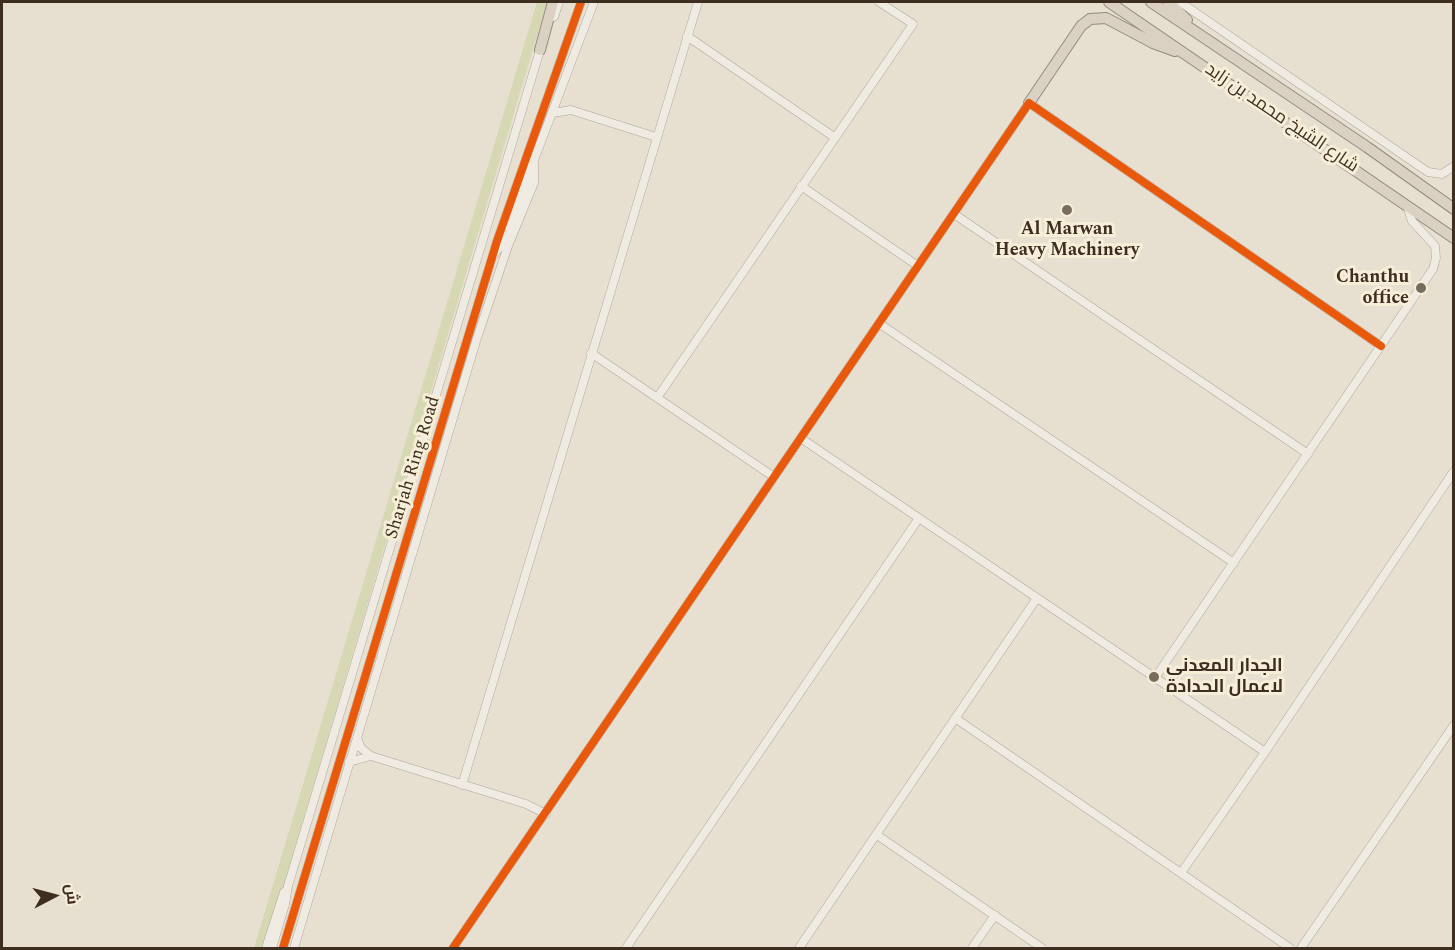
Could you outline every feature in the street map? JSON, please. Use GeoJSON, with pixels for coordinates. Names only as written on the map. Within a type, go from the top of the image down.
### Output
{"type":"FeatureCollection","features":[{"type":"Feature","properties":{"kind":"highway"},"geometry":{"type":"LineString","coordinates":[[540,50],[553,2]]}},
{"type":"Feature","properties":{"kind":"highway","name":"شارع الشيخ محمد بن زايد"},"geometry":{"type":"LineString","coordinates":[[1109,2],[1454,238]]}},
{"type":"Feature","properties":{"kind":"highway","name":"شارع الشيخ محمد بن زايد"},"geometry":{"type":"LineString","coordinates":[[1151,2],[1454,209]]}},
{"type":"Feature","properties":{"kind":"highway"},"geometry":{"type":"LineString","coordinates":[[1168,2],[1194,30]]}},
{"type":"Feature","properties":{"kind":"highway"},"geometry":{"type":"LineString","coordinates":[[1029,103],[1081,26],[1095,17],[1112,20],[1162,47],[1182,52]]}},
{"type":"Feature","properties":{"kind":"street","name":"Sharjah Ring Road"},"geometry":{"type":"LineString","coordinates":[[288,886],[540,50],[559,2]]}},
{"type":"Feature","properties":{"kind":"street"},"geometry":{"type":"LineString","coordinates":[[283,948],[494,257],[530,144],[581,2]]}},
{"type":"Feature","properties":{"kind":"street"},"geometry":{"type":"LineString","coordinates":[[494,257],[502,246],[594,2]]}},
{"type":"Feature","properties":{"kind":"street"},"geometry":{"type":"LineString","coordinates":[[462,785],[698,2]]}},
{"type":"Feature","properties":{"kind":"street"},"geometry":{"type":"LineString","coordinates":[[657,398],[913,24],[879,2]]}},
{"type":"Feature","properties":{"kind":"street"},"geometry":{"type":"LineString","coordinates":[[1180,2],[1428,172],[1442,174],[1454,166]]}},
{"type":"Feature","properties":{"kind":"street"},"geometry":{"type":"LineString","coordinates":[[687,36],[834,137]]}},
{"type":"Feature","properties":{"kind":"street"},"geometry":{"type":"LineString","coordinates":[[560,94],[571,110]]}},
{"type":"Feature","properties":{"kind":"street"},"geometry":{"type":"LineString","coordinates":[[453,948],[1029,103],[1381,346]]}},
{"type":"Feature","properties":{"kind":"street"},"geometry":{"type":"LineString","coordinates":[[553,113],[571,110],[656,137]]}},
{"type":"Feature","properties":{"kind":"street"},"geometry":{"type":"LineString","coordinates":[[294,948],[477,338],[508,246],[534,183],[534,164]]}},
{"type":"Feature","properties":{"kind":"street"},"geometry":{"type":"LineString","coordinates":[[801,186],[918,266]]}},
{"type":"Feature","properties":{"kind":"street"},"geometry":{"type":"LineString","coordinates":[[1155,678],[1433,269],[1436,258],[1435,246],[1412,221],[1407,206]]}},
{"type":"Feature","properties":{"kind":"street"},"geometry":{"type":"LineString","coordinates":[[954,214],[1308,454]]}},
{"type":"Feature","properties":{"kind":"street"},"geometry":{"type":"LineString","coordinates":[[880,324],[1234,563]]}},
{"type":"Feature","properties":{"kind":"street"},"geometry":{"type":"LineString","coordinates":[[591,353],[774,477]]}},
{"type":"Feature","properties":{"kind":"street"},"geometry":{"type":"LineString","coordinates":[[802,439],[1265,752]]}},
{"type":"Feature","properties":{"kind":"street"},"geometry":{"type":"LineString","coordinates":[[1181,873],[1454,471]]}},
{"type":"Feature","properties":{"kind":"street"},"geometry":{"type":"LineString","coordinates":[[626,948],[919,518]]}},
{"type":"Feature","properties":{"kind":"street"},"geometry":{"type":"LineString","coordinates":[[799,948],[1037,598]]}},
{"type":"Feature","properties":{"kind":"street"},"geometry":{"type":"LineString","coordinates":[[955,718],[1290,948]]}},
{"type":"Feature","properties":{"kind":"street"},"geometry":{"type":"LineString","coordinates":[[1301,948],[1454,725]]}},
{"type":"Feature","properties":{"kind":"street"},"geometry":{"type":"LineString","coordinates":[[357,736],[361,748],[371,756],[526,804],[546,814]]}},
{"type":"Feature","properties":{"kind":"street"},"geometry":{"type":"LineString","coordinates":[[349,762],[371,756]]}},
{"type":"Feature","properties":{"kind":"street"},"geometry":{"type":"LineString","coordinates":[[877,835],[1042,948]]}},
{"type":"Feature","properties":{"kind":"street"},"geometry":{"type":"LineString","coordinates":[[266,948],[288,886]]}},
{"type":"Feature","properties":{"kind":"street"},"geometry":{"type":"LineString","coordinates":[[272,948],[288,886]]}},
{"type":"Feature","properties":{"kind":"street"},"geometry":{"type":"LineString","coordinates":[[288,948],[300,889]]}},
{"type":"Feature","properties":{"kind":"street"},"geometry":{"type":"LineString","coordinates":[[972,948],[995,915]]}},
{"type":"Feature","properties":{"kind":"green space"},"geometry":{"type":"Polygon","coordinates":[[[537,2],[547,2],[265,948],[254,948],[537,2]]]}},
{"type":"Feature","properties":{"kind":"cycle path"},"geometry":{"type":"LineString","coordinates":[[283,948],[497,241],[581,2]]}},
{"type":"Feature","properties":{"kind":"cycle path"},"geometry":{"type":"LineString","coordinates":[[453,948],[1029,103],[1381,346]]}},
{"type":"Feature","properties":{"kind":"place","name":"Al Marwan Heavy Machinery"},"geometry":{"type":"Point","coordinates":[1067,210]}},
{"type":"Feature","properties":{"kind":"place","name":"Chanthu office"},"geometry":{"type":"Point","coordinates":[1421,288]}},
{"type":"Feature","properties":{"kind":"place","name":"الجدار المعدني لاعمال الحدادة"},"geometry":{"type":"Point","coordinates":[1154,677]}}]}
